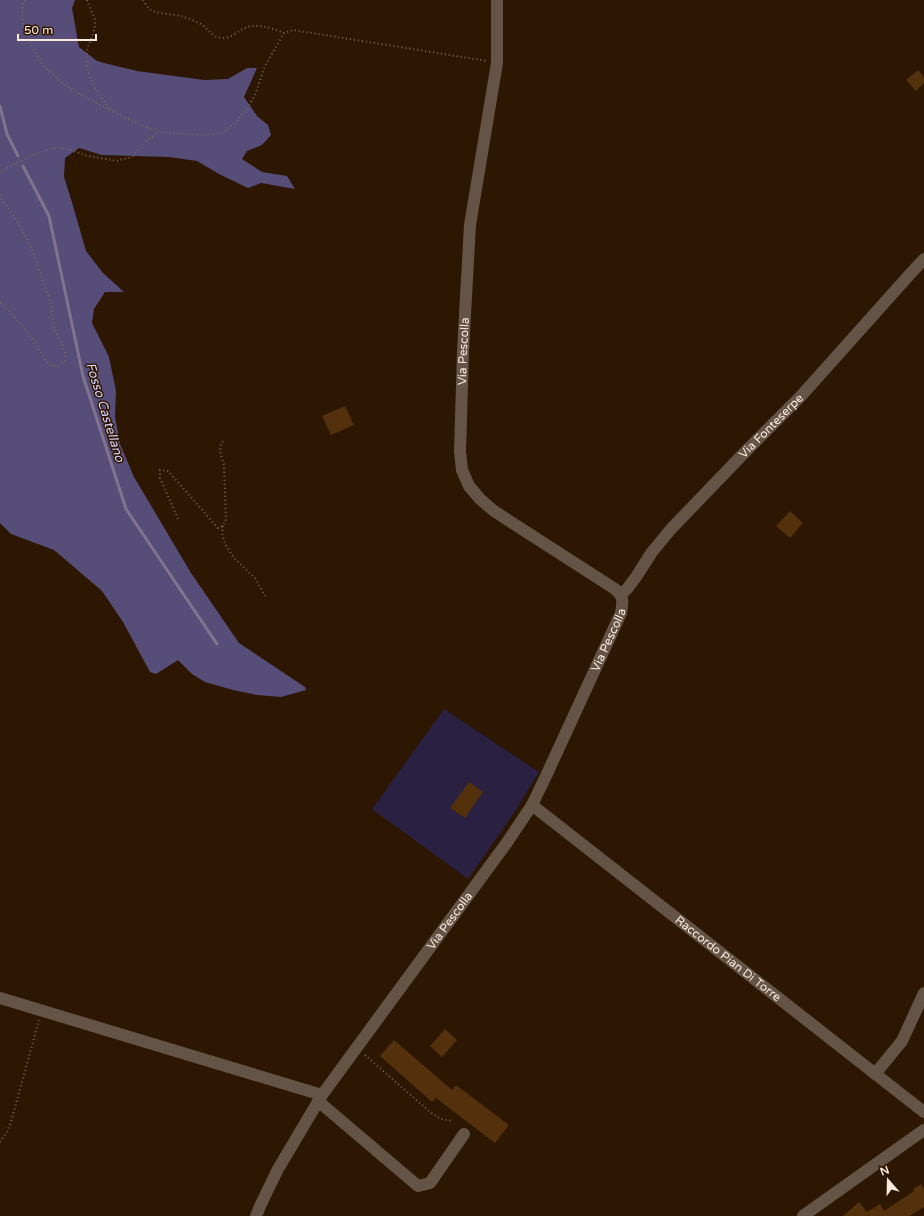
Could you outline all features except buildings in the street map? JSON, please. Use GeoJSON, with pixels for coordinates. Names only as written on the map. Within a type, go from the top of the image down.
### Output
{"type":"FeatureCollection","features":[{"type":"Feature","properties":{"kind":"street","name":"Via Pescolla"},"geometry":{"type":"LineString","coordinates":[[256,1216],[278,1169],[320,1098],[499,854],[532,805],[621,613],[623,602],[621,594],[494,511],[480,499],[469,486],[462,470],[460,452],[463,351],[470,225],[497,63],[496,0]]}},
{"type":"Feature","properties":{"kind":"street","name":"Via Fonteserpe"},"geometry":{"type":"LineString","coordinates":[[621,594],[636,577],[652,552],[671,529],[801,396],[924,259]]}},
{"type":"Feature","properties":{"kind":"street","name":"Raccordo Pian Di Torre"},"geometry":{"type":"LineString","coordinates":[[532,805],[924,1112]]}},
{"type":"Feature","properties":{"kind":"street"},"geometry":{"type":"LineString","coordinates":[[875,1074],[902,1041],[924,994]]}},
{"type":"Feature","properties":{"kind":"street"},"geometry":{"type":"LineString","coordinates":[[0,998],[320,1098],[418,1186],[430,1183],[464,1134]]}},
{"type":"Feature","properties":{"kind":"street"},"geometry":{"type":"LineString","coordinates":[[803,1216],[924,1130]]}},
{"type":"Feature","properties":{"kind":"path"},"geometry":{"type":"LineString","coordinates":[[25,0],[23,3],[22,18],[27,38],[43,65],[60,81],[79,94],[158,132],[205,136],[222,133],[234,124],[246,111],[255,94],[265,66],[284,33]]}},
{"type":"Feature","properties":{"kind":"path"},"geometry":{"type":"LineString","coordinates":[[87,0],[95,21],[93,34],[87,49],[86,64],[90,77],[110,110]]}},
{"type":"Feature","properties":{"kind":"path"},"geometry":{"type":"LineString","coordinates":[[143,0],[151,10],[180,16],[194,21],[202,25],[210,34],[218,37],[226,38],[244,28],[258,25],[269,27],[284,33],[293,30],[497,63]]}},
{"type":"Feature","properties":{"kind":"path"},"geometry":{"type":"LineString","coordinates":[[0,172],[32,155],[54,148],[69,149],[84,155],[116,161],[121,160],[132,157],[147,140],[158,132]]}},
{"type":"Feature","properties":{"kind":"path"},"geometry":{"type":"LineString","coordinates":[[0,195],[27,239],[46,288],[52,307],[54,328],[59,336],[66,358],[63,364],[58,366],[50,365],[42,356],[30,336],[0,302]]}},
{"type":"Feature","properties":{"kind":"path"},"geometry":{"type":"LineString","coordinates":[[224,441],[221,443],[220,451],[224,464],[226,519],[222,533],[225,544],[234,558],[255,578],[265,596]]}},
{"type":"Feature","properties":{"kind":"path"},"geometry":{"type":"LineString","coordinates":[[178,519],[160,478],[160,470],[168,471],[218,528],[223,526]]}},
{"type":"Feature","properties":{"kind":"path"},"geometry":{"type":"LineString","coordinates":[[0,1142],[7,1132],[11,1122],[42,1011]]}},
{"type":"Feature","properties":{"kind":"path"},"geometry":{"type":"LineString","coordinates":[[363,1053],[430,1112],[441,1119],[452,1121]]}},
{"type":"Feature","properties":{"kind":"shaded area"},"geometry":{"type":"Polygon","coordinates":[[[0,0],[75,0],[72,8],[79,47],[97,61],[108,64],[137,71],[204,80],[228,79],[247,68],[257,68],[244,97],[257,116],[268,125],[271,135],[262,145],[247,151],[242,159],[262,172],[287,176],[295,189],[261,183],[248,188],[197,161],[169,157],[102,155],[79,148],[65,158],[64,177],[86,251],[103,273],[124,292],[105,292],[94,309],[92,323],[109,357],[116,391],[115,417],[120,444],[134,477],[191,573],[239,643],[305,687],[306,690],[281,697],[257,695],[233,690],[205,682],[192,674],[178,660],[156,674],[150,672],[123,622],[102,591],[54,550],[11,534],[0,523],[0,0]]]}},
{"type":"Feature","properties":{"kind":"shaded area"},"geometry":{"type":"Polygon","coordinates":[[[444,709],[539,772],[514,813],[468,879],[372,809],[444,709]],[[469,782],[451,808],[464,818],[483,792],[469,782]]]}},
{"type":"Feature","properties":{"kind":"waterway","name":"Fosso Castellano"},"geometry":{"type":"LineString","coordinates":[[0,106],[7,134],[18,156]]}},
{"type":"Feature","properties":{"kind":"waterway","name":"Fosso Castellano"},"geometry":{"type":"LineString","coordinates":[[23,166],[49,216],[83,376],[126,509],[217,644]]}}]}
